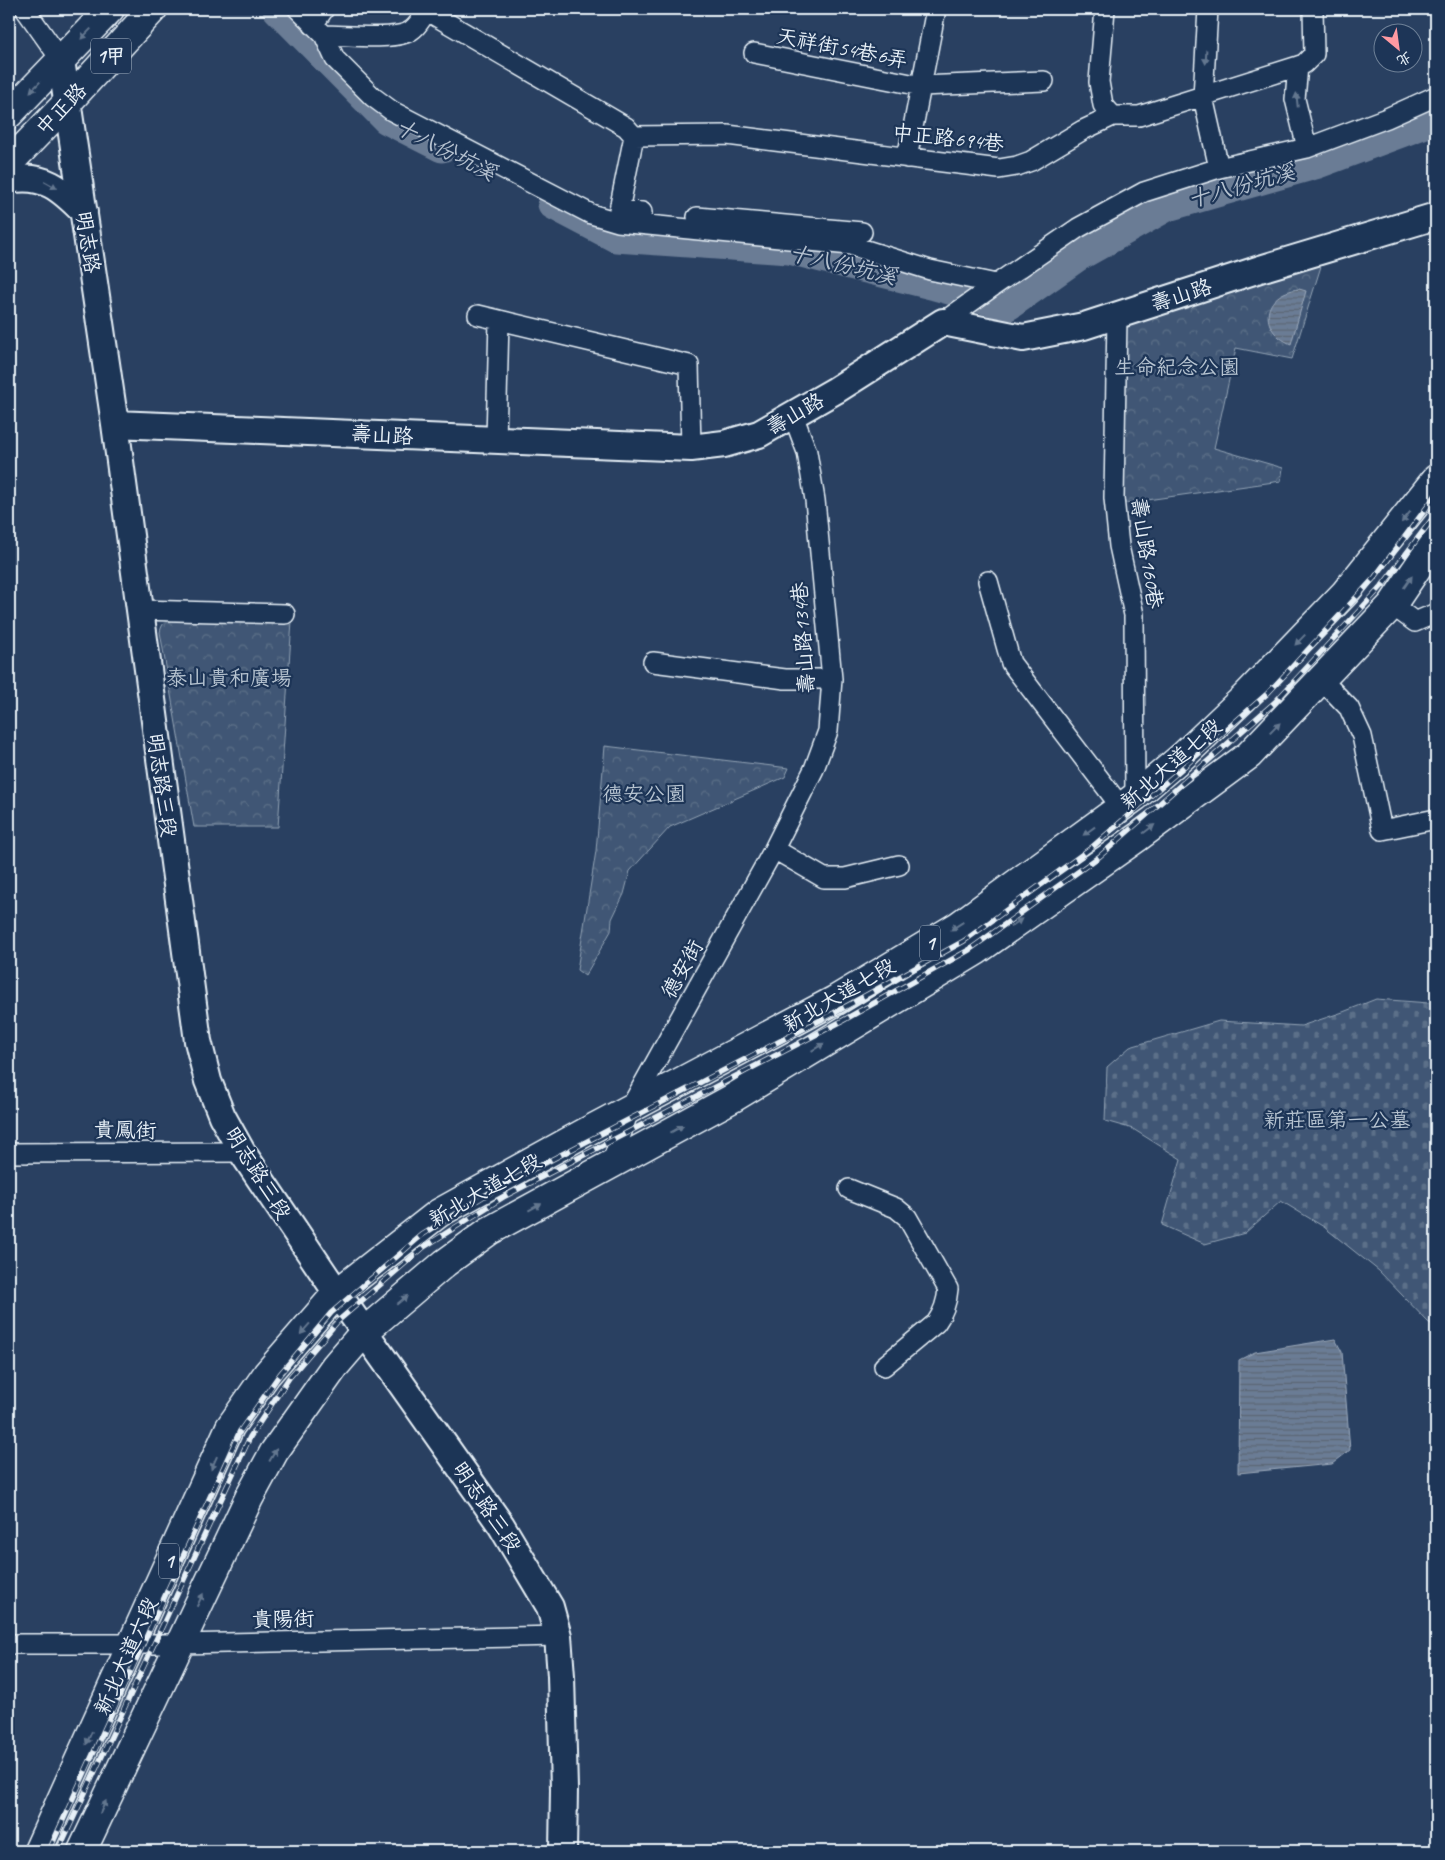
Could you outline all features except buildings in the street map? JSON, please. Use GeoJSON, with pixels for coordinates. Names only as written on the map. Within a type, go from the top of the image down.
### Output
{"type":"FeatureCollection","features":[{"type":"Feature","properties":{"kind":"main road","name":"中正路"},"geometry":{"type":"LineString","coordinates":[[9,114],[110,9]]}},
{"type":"Feature","properties":{"kind":"main road","name":"中正路"},"geometry":{"type":"LineString","coordinates":[[9,163],[154,9]]}},
{"type":"Feature","properties":{"kind":"main road","name":"明志路"},"geometry":{"type":"LineString","coordinates":[[61,60],[115,424]]}},
{"type":"Feature","properties":{"kind":"main road"},"geometry":{"type":"LineString","coordinates":[[9,180],[24,177],[45,182],[64,193],[84,212]]}},
{"type":"Feature","properties":{"kind":"main road","name":"壽山路"},"geometry":{"type":"LineString","coordinates":[[115,424],[691,448],[724,444],[759,434],[793,415],[836,390],[947,319],[1023,338],[1084,326],[1260,269],[1436,216]]}},
{"type":"Feature","properties":{"kind":"main road","name":"明志路三段"},"geometry":{"type":"LineString","coordinates":[[115,424],[198,1041],[208,1081],[222,1116],[242,1152],[337,1292],[501,1525],[550,1607],[558,1636],[561,1676],[564,1789],[563,1851]]}},
{"type":"Feature","properties":{"kind":"main road","name":"新北大道七段"},"geometry":{"type":"LineString","coordinates":[[337,1292],[439,1213],[835,1000],[958,926],[1128,802],[1184,755],[1244,698],[1346,593],[1436,479]]}},
{"type":"Feature","properties":{"kind":"main road","name":"新北大道七段"},"geometry":{"type":"LineString","coordinates":[[365,1331],[445,1263],[489,1232],[733,1098],[976,951],[1138,837],[1249,755],[1392,605],[1436,540]]}},
{"type":"Feature","properties":{"kind":"main road","name":"新北大道六段"},"geometry":{"type":"LineString","coordinates":[[38,1851],[230,1427],[267,1374],[337,1292]]}},
{"type":"Feature","properties":{"kind":"main road","name":"新北大道六段"},"geometry":{"type":"LineString","coordinates":[[82,1851],[249,1498],[274,1452],[336,1366],[365,1331]]}},
{"type":"Feature","properties":{"kind":"street"},"geometry":{"type":"LineString","coordinates":[[25,9],[61,60]]}},
{"type":"Feature","properties":{"kind":"street"},"geometry":{"type":"LineString","coordinates":[[298,9],[319,30],[335,59],[373,97],[392,111],[591,214],[618,222],[850,244],[930,270],[995,284]]}},
{"type":"Feature","properties":{"kind":"street"},"geometry":{"type":"LineString","coordinates":[[319,30],[324,9]]}},
{"type":"Feature","properties":{"kind":"street"},"geometry":{"type":"LineString","coordinates":[[907,158],[936,9]]}},
{"type":"Feature","properties":{"kind":"street"},"geometry":{"type":"LineString","coordinates":[[1105,9],[1099,82],[1103,105],[1113,116]]}},
{"type":"Feature","properties":{"kind":"street"},"geometry":{"type":"LineString","coordinates":[[1208,9],[1203,97],[1219,168]]}},
{"type":"Feature","properties":{"kind":"street"},"geometry":{"type":"LineString","coordinates":[[1307,148],[1295,99],[1298,66],[1304,64],[1314,54],[1313,9]]}},
{"type":"Feature","properties":{"kind":"street"},"geometry":{"type":"LineString","coordinates":[[319,30],[392,36],[407,33],[418,24],[425,10],[626,127],[634,136],[619,210],[862,232]]}},
{"type":"Feature","properties":{"kind":"street","name":"天祥街54巷6弄"},"geometry":{"type":"LineString","coordinates":[[754,53],[921,86],[1044,81]]}},
{"type":"Feature","properties":{"kind":"street","name":"中正路694巷"},"geometry":{"type":"LineString","coordinates":[[634,136],[727,135],[1000,169],[1031,161],[1083,130],[1113,116],[1139,116],[1298,66]]}},
{"type":"Feature","properties":{"kind":"street"},"geometry":{"type":"LineString","coordinates":[[947,319],[1078,228],[1144,192],[1219,168],[1307,148],[1387,118],[1436,96]]}},
{"type":"Feature","properties":{"kind":"street"},"geometry":{"type":"LineString","coordinates":[[478,315],[689,365],[691,448]]}},
{"type":"Feature","properties":{"kind":"street","name":"壽山路160巷"},"geometry":{"type":"LineString","coordinates":[[1118,316],[1114,498],[1119,546],[1134,615],[1128,802]]}},
{"type":"Feature","properties":{"kind":"street"},"geometry":{"type":"LineString","coordinates":[[496,440],[499,320]]}},
{"type":"Feature","properties":{"kind":"street","name":"壽山路134巷"},"geometry":{"type":"LineString","coordinates":[[774,849],[814,769],[828,731],[832,679],[815,500],[807,452],[793,415]]}},
{"type":"Feature","properties":{"kind":"street"},"geometry":{"type":"LineString","coordinates":[[988,581],[1011,663],[1128,802]]}},
{"type":"Feature","properties":{"kind":"street"},"geometry":{"type":"LineString","coordinates":[[1392,605],[1415,622],[1436,613]]}},
{"type":"Feature","properties":{"kind":"street"},"geometry":{"type":"LineString","coordinates":[[139,610],[285,614]]}},
{"type":"Feature","properties":{"kind":"street"},"geometry":{"type":"LineString","coordinates":[[652,662],[785,680],[832,679]]}},
{"type":"Feature","properties":{"kind":"street"},"geometry":{"type":"LineString","coordinates":[[1322,680],[1349,708],[1362,736],[1382,830],[1436,819]]}},
{"type":"Feature","properties":{"kind":"street"},"geometry":{"type":"LineString","coordinates":[[774,849],[824,878],[845,878],[899,865]]}},
{"type":"Feature","properties":{"kind":"street","name":"德安街"},"geometry":{"type":"LineString","coordinates":[[611,1166],[629,1110],[774,849]]}},
{"type":"Feature","properties":{"kind":"street","name":"貴鳳街"},"geometry":{"type":"LineString","coordinates":[[9,1153],[242,1152]]}},
{"type":"Feature","properties":{"kind":"street"},"geometry":{"type":"LineString","coordinates":[[849,1190],[896,1208],[907,1217],[948,1289],[948,1301],[936,1323],[884,1366]]}},
{"type":"Feature","properties":{"kind":"street","name":"貴陽街"},"geometry":{"type":"LineString","coordinates":[[9,1644],[179,1644],[558,1636]]}},
{"type":"Feature","properties":{"kind":"green space","name":"生命紀念公園"},"geometry":{"type":"Polygon","coordinates":[[[1322,263],[1292,359],[1236,348],[1214,448],[1283,468],[1281,481],[1119,504],[1125,324],[1322,263]]]}},
{"type":"Feature","properties":{"kind":"green space","name":"泰山貴和廣場"},"geometry":{"type":"Polygon","coordinates":[[[175,617],[292,621],[278,827],[194,827],[160,632],[165,621],[175,617]]]}},
{"type":"Feature","properties":{"kind":"green space","name":"德安公園"},"geometry":{"type":"Polygon","coordinates":[[[605,746],[789,768],[785,777],[670,827],[630,871],[624,894],[612,919],[611,931],[585,976],[577,970],[596,851],[605,746]]]}},
{"type":"Feature","properties":{"kind":"green space","name":"新莊區第一公墓"},"geometry":{"type":"Polygon","coordinates":[[[1376,999],[1436,1005],[1436,1327],[1428,1322],[1379,1271],[1324,1227],[1281,1201],[1245,1233],[1205,1244],[1162,1225],[1181,1159],[1133,1129],[1105,1121],[1107,1067],[1130,1047],[1219,1021],[1301,1026],[1376,999]]]}},
{"type":"Feature","properties":{"kind":"shaded area"},"geometry":{"type":"Polygon","coordinates":[[[1299,289],[1306,291],[1291,344],[1280,338],[1273,330],[1269,322],[1268,313],[1271,304],[1277,297],[1299,289]]]}},
{"type":"Feature","properties":{"kind":"shaded area"},"geometry":{"type":"Polygon","coordinates":[[[1335,1339],[1342,1352],[1350,1450],[1332,1464],[1238,1473],[1239,1360],[1255,1352],[1335,1339]]]}},
{"type":"Feature","properties":{"kind":"waterway","name":"十八份坑溪"},"geometry":{"type":"LineString","coordinates":[[278,9],[387,119],[442,147]]}},
{"type":"Feature","properties":{"kind":"waterway","name":"十八份坑溪"},"geometry":{"type":"LineString","coordinates":[[553,204],[616,237],[789,249],[1008,305],[1076,257],[1167,206],[1318,163],[1436,119]]}},
{"type":"Feature","properties":{"kind":"railway"},"geometry":{"type":"LineString","coordinates":[[49,1851],[240,1431],[280,1374],[331,1313],[422,1235],[497,1188],[834,1013],[964,941],[1091,848],[1268,693],[1375,577],[1436,495]]}},
{"type":"Feature","properties":{"kind":"railway"},"geometry":{"type":"LineString","coordinates":[[58,1851],[250,1437],[289,1378],[338,1321],[424,1247],[505,1196],[842,1021],[969,950],[1100,856],[1275,702],[1382,586],[1436,514]]}}]}
